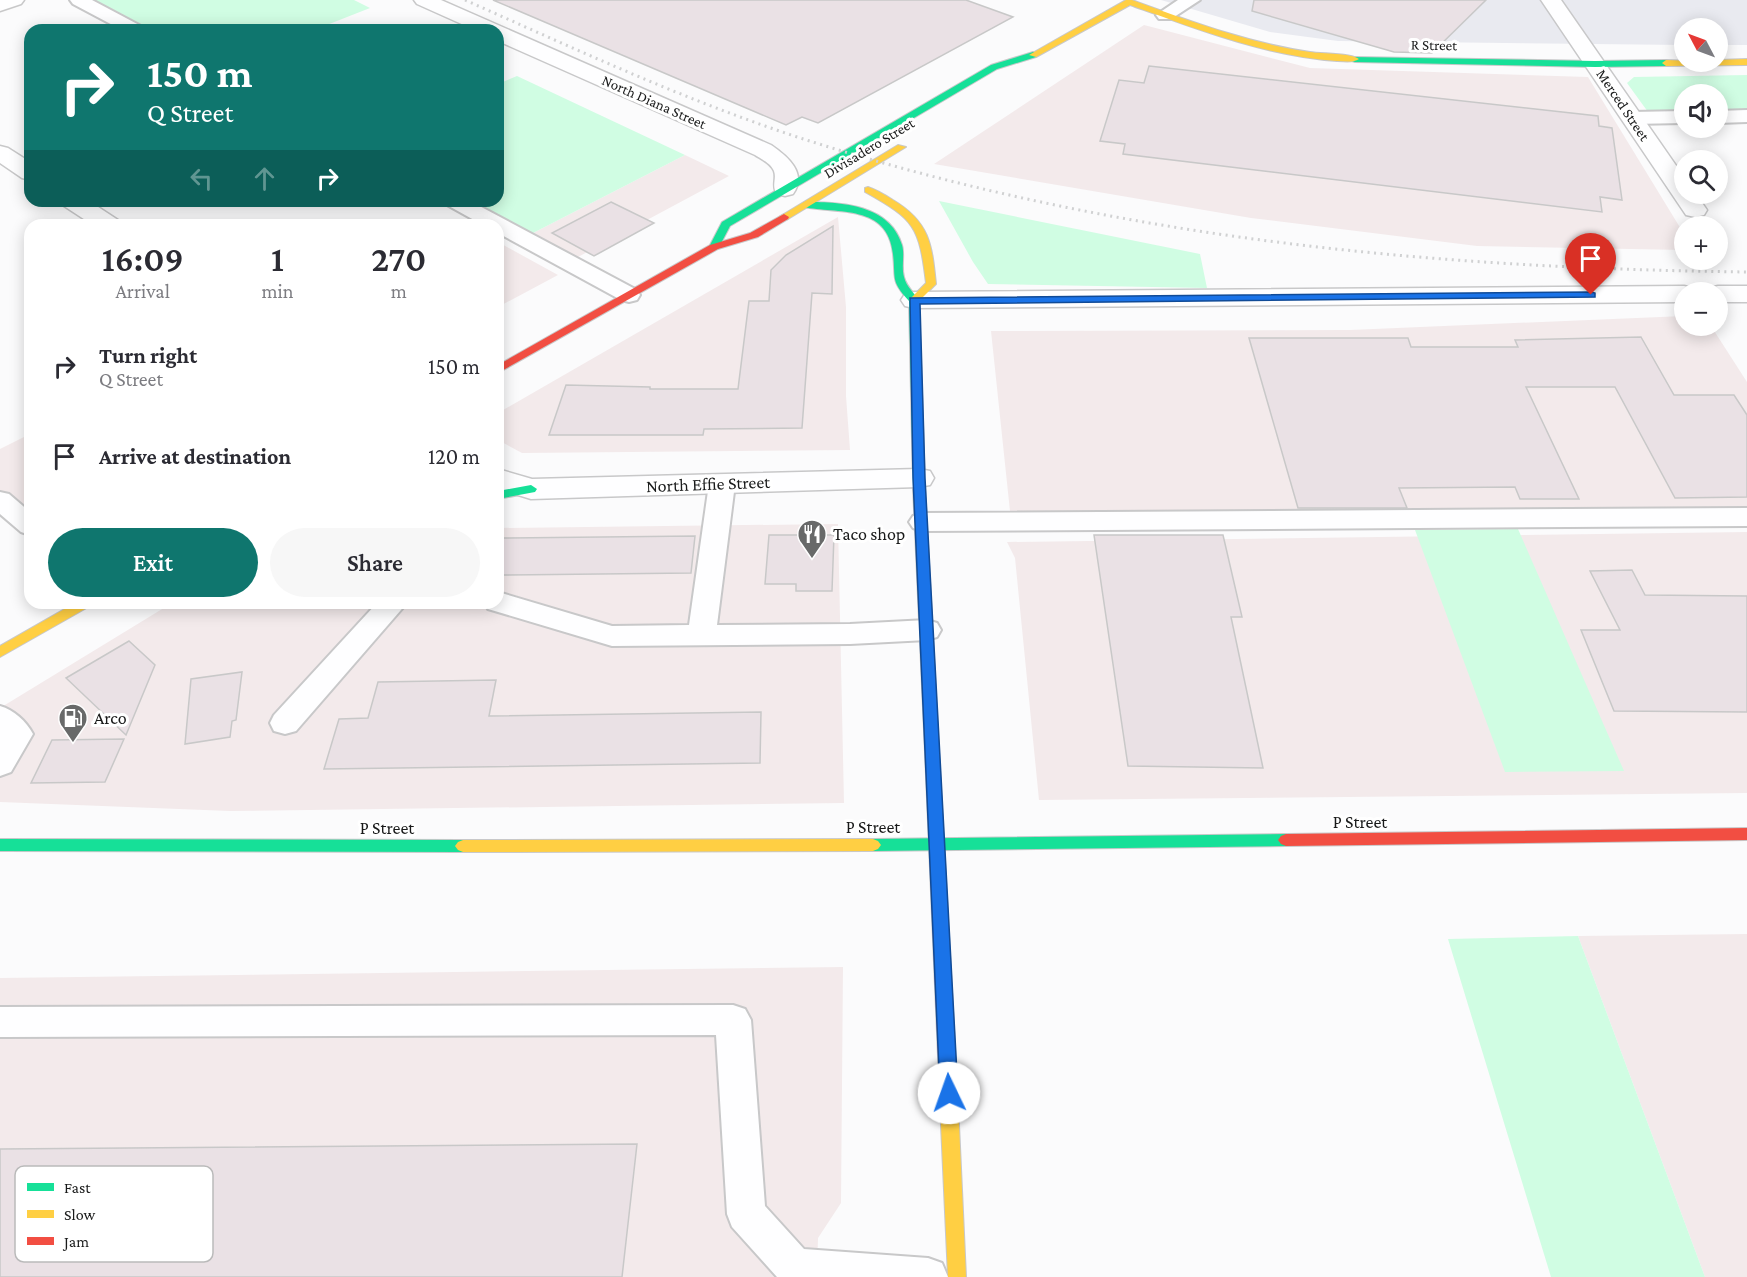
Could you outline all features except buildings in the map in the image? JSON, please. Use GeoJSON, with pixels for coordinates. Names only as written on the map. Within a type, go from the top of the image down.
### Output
{"type":"FeatureCollection","features":[{"type":"Feature","properties":{"kind":"street"},"geometry":{"type":"LineString","coordinates":[[0,5],[14,0]]}},
{"type":"Feature","properties":{"kind":"street"},"geometry":{"type":"LineString","coordinates":[[424,0],[478,24]]}},
{"type":"Feature","properties":{"kind":"street","name":"Merced Street"},"geometry":{"type":"LineString","coordinates":[[1551,0],[1695,210]]}},
{"type":"Feature","properties":{"kind":"street","name":"R Street"},"geometry":{"type":"LineString","coordinates":[[1126,1],[1258,44],[1342,59],[1595,64],[1747,62]]}},
{"type":"Feature","properties":{"kind":"street","name":"Divisadero Street"},"geometry":{"type":"LineString","coordinates":[[714,246],[726,224],[784,189],[994,67],[1026,59],[1126,1]]}},
{"type":"Feature","properties":{"kind":"street","name":"North Diana Street"},"geometry":{"type":"LineString","coordinates":[[504,36],[763,150],[782,163],[786,171],[784,189]]}},
{"type":"Feature","properties":{"kind":"street"},"geometry":{"type":"LineString","coordinates":[[1022,76],[1026,59]]}},
{"type":"Feature","properties":{"kind":"street","name":"Divisadero Street"},"geometry":{"type":"LineString","coordinates":[[504,367],[714,246],[754,235],[915,139]]}},
{"type":"Feature","properties":{"kind":"street"},"geometry":{"type":"LineString","coordinates":[[0,153],[24,169]]}},
{"type":"Feature","properties":{"kind":"street"},"geometry":{"type":"LineString","coordinates":[[856,175],[868,190],[908,215],[924,237],[931,284],[914,300]]}},
{"type":"Feature","properties":{"kind":"street"},"geometry":{"type":"LineString","coordinates":[[807,205],[846,206],[859,209],[879,220],[889,229],[897,245],[900,284],[914,300],[919,478],[957,1277]]}},
{"type":"Feature","properties":{"kind":"street"},"geometry":{"type":"LineString","coordinates":[[82,207],[100,219]]}},
{"type":"Feature","properties":{"kind":"street"},"geometry":{"type":"LineString","coordinates":[[914,300],[1674,294]]}},
{"type":"Feature","properties":{"kind":"street"},"geometry":{"type":"LineString","coordinates":[[1728,294],[1747,294]]}},
{"type":"Feature","properties":{"kind":"street","name":"North Effie Street"},"geometry":{"type":"LineString","coordinates":[[504,481],[531,489],[919,478]]}},
{"type":"Feature","properties":{"kind":"street"},"geometry":{"type":"LineString","coordinates":[[504,494],[531,489]]}},
{"type":"Feature","properties":{"kind":"street"},"geometry":{"type":"LineString","coordinates":[[0,652],[75,609]]}},
{"type":"Feature","properties":{"kind":"street","name":"P Street"},"geometry":{"type":"LineString","coordinates":[[0,845],[133,847],[938,845],[1747,834]]}},
{"type":"Feature","properties":{"kind":"lane"},"geometry":{"type":"LineString","coordinates":[[79,0],[124,24]]}},
{"type":"Feature","properties":{"kind":"lane"},"geometry":{"type":"LineString","coordinates":[[1165,15],[1191,0]]}},
{"type":"Feature","properties":{"kind":"lane"},"geometry":{"type":"LineString","coordinates":[[1728,117],[1747,116]]}},
{"type":"Feature","properties":{"kind":"lane"},"geometry":{"type":"LineString","coordinates":[[1632,118],[1674,117]]}},
{"type":"Feature","properties":{"kind":"lane"},"geometry":{"type":"LineString","coordinates":[[465,207],[488,219]]}},
{"type":"Feature","properties":{"kind":"lane"},"geometry":{"type":"LineString","coordinates":[[504,228],[629,295]]}},
{"type":"Feature","properties":{"kind":"lane"},"geometry":{"type":"LineString","coordinates":[[702,635],[722,483]]}},
{"type":"Feature","properties":{"kind":"lane"},"geometry":{"type":"LineString","coordinates":[[0,500],[24,521]]}},
{"type":"Feature","properties":{"kind":"lane"},"geometry":{"type":"LineString","coordinates":[[921,522],[1747,517]]}},
{"type":"Feature","properties":{"kind":"lane"},"geometry":{"type":"LineString","coordinates":[[504,604],[612,636],[927,630]]}},
{"type":"Feature","properties":{"kind":"lane"},"geometry":{"type":"LineString","coordinates":[[285,723],[388,609]]}},
{"type":"Feature","properties":{"kind":"lane"},"geometry":{"type":"LineString","coordinates":[[0,717],[18,734],[0,764]]}},
{"type":"Feature","properties":{"kind":"lane"},"geometry":{"type":"LineString","coordinates":[[0,1022],[733,1020],[746,1214],[795,1268],[927,1277]]}},
{"type":"Feature","properties":{"kind":"shaded area"},"geometry":{"type":"Polygon","coordinates":[[[1161,0],[1747,0],[1747,45],[1728,45],[1728,18],[1674,18],[1674,45],[1338,41],[1270,32],[1161,0]]]}},
{"type":"Feature","properties":{"kind":"shaded area"},"geometry":{"type":"Polygon","coordinates":[[[1144,25],[1310,68],[1588,77],[1674,218],[1674,250],[1477,246],[1251,218],[934,164],[1144,25]]]}},
{"type":"Feature","properties":{"kind":"shaded area"},"geometry":{"type":"Polygon","coordinates":[[[685,155],[729,176],[578,257],[533,233],[685,155]]]}},
{"type":"Feature","properties":{"kind":"shaded area"},"geometry":{"type":"Polygon","coordinates":[[[838,217],[846,307],[846,396],[850,450],[522,453],[504,443],[504,410],[838,217]]]}},
{"type":"Feature","properties":{"kind":"shaded area"},"geometry":{"type":"Polygon","coordinates":[[[504,245],[507,247],[558,275],[504,304],[504,245]]]}},
{"type":"Feature","properties":{"kind":"shaded area"},"geometry":{"type":"Polygon","coordinates":[[[1674,316],[1674,336],[1717,336],[1747,382],[1747,523],[1012,530],[991,331],[1350,330],[1674,316]]]}},
{"type":"Feature","properties":{"kind":"shaded area"},"geometry":{"type":"Polygon","coordinates":[[[24,437],[24,513],[0,493],[0,449],[24,437]]]}},
{"type":"Feature","properties":{"kind":"shaded area"},"geometry":{"type":"Polygon","coordinates":[[[838,524],[844,803],[230,811],[0,802],[0,708],[162,609],[504,609],[504,528],[838,524]]]}},
{"type":"Feature","properties":{"kind":"shaded area"},"geometry":{"type":"Polygon","coordinates":[[[1747,532],[1747,793],[1039,800],[1015,558],[1007,542],[1747,532]]]}},
{"type":"Feature","properties":{"kind":"shaded area"},"geometry":{"type":"Polygon","coordinates":[[[1747,934],[1747,1277],[1705,1277],[1578,936],[1747,934]]]}},
{"type":"Feature","properties":{"kind":"shaded area"},"geometry":{"type":"Polygon","coordinates":[[[843,967],[841,1203],[818,1238],[817,1277],[0,1277],[0,978],[843,967]]]}},
{"type":"Feature","properties":{"kind":"green space"},"geometry":{"type":"Polygon","coordinates":[[[95,0],[354,0],[370,8],[329,24],[141,24],[95,0]]]}},
{"type":"Feature","properties":{"kind":"green space"},"geometry":{"type":"Polygon","coordinates":[[[1747,75],[1747,123],[1728,123],[1728,84],[1674,84],[1674,123],[1656,123],[1627,83],[1634,77],[1747,75]]]}},
{"type":"Feature","properties":{"kind":"green space"},"geometry":{"type":"Polygon","coordinates":[[[517,76],[685,155],[533,233],[483,207],[504,207],[504,81],[517,76]]]}},
{"type":"Feature","properties":{"kind":"green space"},"geometry":{"type":"Polygon","coordinates":[[[939,201],[1200,254],[1207,288],[988,284],[939,201]]]}},
{"type":"Feature","properties":{"kind":"green space"},"geometry":{"type":"Polygon","coordinates":[[[1518,529],[1624,771],[1505,772],[1415,530],[1518,529]]]}},
{"type":"Feature","properties":{"kind":"green space"},"geometry":{"type":"Polygon","coordinates":[[[1578,936],[1705,1277],[1551,1277],[1448,939],[1578,936]]]}},
{"type":"Feature","properties":{"kind":"railway"},"geometry":{"type":"LineString","coordinates":[[465,0],[682,95],[771,128],[931,176],[1046,203],[1161,225],[1277,242],[1393,255],[1510,264],[1747,272]]}},
{"type":"Feature","properties":{"kind":"traffic: fast"},"geometry":{"type":"LineString","coordinates":[[714,247],[726,224],[994,67],[1033,55]]}},
{"type":"Feature","properties":{"kind":"traffic: fast"},"geometry":{"type":"LineString","coordinates":[[1355,59],[1595,64],[1666,63]]}},
{"type":"Feature","properties":{"kind":"traffic: fast"},"geometry":{"type":"LineString","coordinates":[[807,205],[833,206],[861,211],[884,223],[892,232],[899,255],[899,278],[914,300],[919,487]]}},
{"type":"Feature","properties":{"kind":"traffic: fast"},"geometry":{"type":"LineString","coordinates":[[504,494],[531,489]]}},
{"type":"Feature","properties":{"kind":"traffic: fast"},"geometry":{"type":"LineString","coordinates":[[873,845],[1286,840]]}},
{"type":"Feature","properties":{"kind":"traffic: fast"},"geometry":{"type":"LineString","coordinates":[[0,845],[463,846]]}},
{"type":"Feature","properties":{"kind":"traffic: slow"},"geometry":{"type":"LineString","coordinates":[[1033,55],[1129,2],[1240,40],[1298,53],[1355,59]]}},
{"type":"Feature","properties":{"kind":"traffic: slow"},"geometry":{"type":"LineString","coordinates":[[1666,63],[1747,62]]}},
{"type":"Feature","properties":{"kind":"traffic: slow"},"geometry":{"type":"LineString","coordinates":[[784,217],[901,147]]}},
{"type":"Feature","properties":{"kind":"traffic: slow"},"geometry":{"type":"LineString","coordinates":[[868,190],[908,215],[920,229],[924,238],[931,284],[914,300]]}},
{"type":"Feature","properties":{"kind":"traffic: slow"},"geometry":{"type":"LineString","coordinates":[[919,487],[932,752]]}},
{"type":"Feature","properties":{"kind":"traffic: slow"},"geometry":{"type":"LineString","coordinates":[[0,652],[75,609]]}},
{"type":"Feature","properties":{"kind":"traffic: slow"},"geometry":{"type":"LineString","coordinates":[[463,846],[873,845]]}},
{"type":"Feature","properties":{"kind":"traffic: slow"},"geometry":{"type":"LineString","coordinates":[[949,1103],[957,1277]]}},
{"type":"Feature","properties":{"kind":"traffic: jam"},"geometry":{"type":"LineString","coordinates":[[504,367],[714,247],[754,235],[784,217]]}},
{"type":"Feature","properties":{"kind":"traffic: jam"},"geometry":{"type":"LineString","coordinates":[[932,752],[949,1103]]}},
{"type":"Feature","properties":{"kind":"traffic: jam"},"geometry":{"type":"LineString","coordinates":[[1286,840],[1747,834]]}},
{"type":"Feature","properties":{"kind":"place","name":"Taco shop"},"geometry":{"type":"Point","coordinates":[812,560]}},
{"type":"Feature","properties":{"kind":"place","name":"Arco"},"geometry":{"type":"Point","coordinates":[73,744]}},
{"type":"Feature","properties":{"kind":"route"},"geometry":{"type":"LineString","coordinates":[[949,1093],[919,478],[914,300],[1591,295]]}}]}
